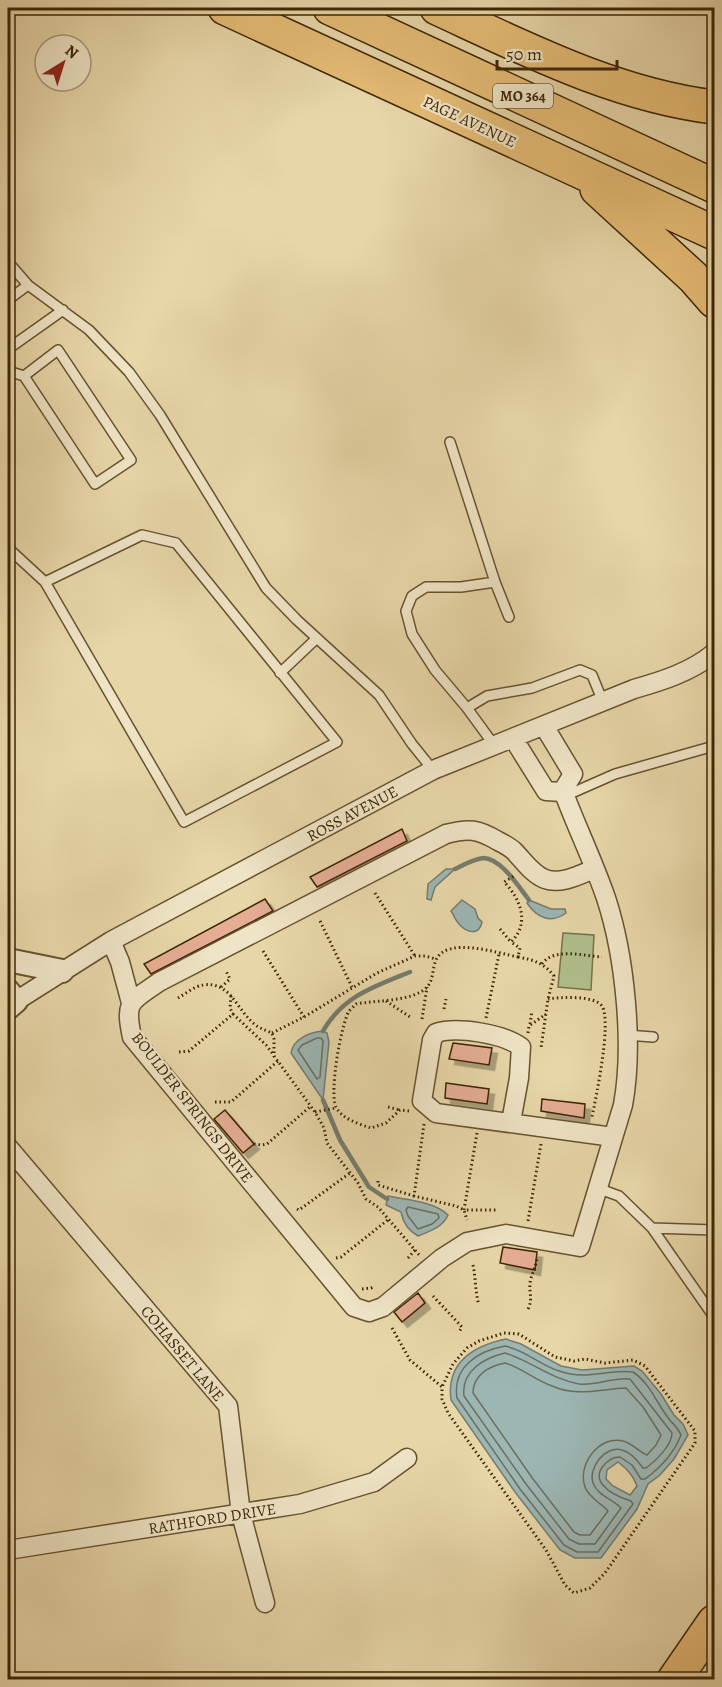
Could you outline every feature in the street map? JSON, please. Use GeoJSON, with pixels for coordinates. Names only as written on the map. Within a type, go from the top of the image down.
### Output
{"type":"FeatureCollection","features":[{"type":"Feature","properties":{"kind":"highway","name":"PAGE AVENUE"},"geometry":{"type":"LineString","coordinates":[[225,8],[714,233]]}},
{"type":"Feature","properties":{"kind":"highway","name":"MO 364"},"geometry":{"type":"LineString","coordinates":[[330,8],[714,186]]}},
{"type":"Feature","properties":{"kind":"highway"},"geometry":{"type":"LineString","coordinates":[[437,8],[585,74],[640,91],[714,107]]}},
{"type":"Feature","properties":{"kind":"highway"},"geometry":{"type":"LineString","coordinates":[[576,170],[693,278],[714,301]]}},
{"type":"Feature","properties":{"kind":"highway"},"geometry":{"type":"LineString","coordinates":[[674,1680],[714,1622]]}},
{"type":"Feature","properties":{"kind":"street","name":"ROSS AVENUE"},"geometry":{"type":"LineString","coordinates":[[10,1000],[111,941],[433,770],[634,689],[667,680],[706,660],[714,653]]}},
{"type":"Feature","properties":{"kind":"street"},"geometry":{"type":"LineString","coordinates":[[544,726],[573,774],[564,794],[606,898],[620,951],[627,1015],[626,1088],[597,1188]]}},
{"type":"Feature","properties":{"kind":"street"},"geometry":{"type":"LineString","coordinates":[[513,738],[546,791],[564,794]]}},
{"type":"Feature","properties":{"kind":"street"},"geometry":{"type":"LineString","coordinates":[[131,1003],[159,982],[446,834],[464,829],[482,831],[512,849],[545,879],[570,879],[594,868]]}},
{"type":"Feature","properties":{"kind":"street","name":"BOULDER SPRINGS DRIVE"},"geometry":{"type":"LineString","coordinates":[[111,941],[120,962],[131,1003],[127,1014],[132,1036],[354,1307],[369,1312],[384,1307],[467,1242],[506,1234],[580,1247],[597,1188]]}},
{"type":"Feature","properties":{"kind":"street"},"geometry":{"type":"LineString","coordinates":[[8,960],[62,971]]}},
{"type":"Feature","properties":{"kind":"street"},"geometry":{"type":"LineString","coordinates":[[511,1122],[519,1078],[521,1047],[511,1040],[457,1029],[436,1033],[432,1040],[422,1101],[436,1113],[612,1137]]}},
{"type":"Feature","properties":{"kind":"street","name":"COHASSET LANE"},"geometry":{"type":"LineString","coordinates":[[8,1147],[228,1406],[241,1514],[266,1603]]}},
{"type":"Feature","properties":{"kind":"street","name":"RATHFORD DRIVE"},"geometry":{"type":"LineString","coordinates":[[8,1548],[300,1504],[374,1482],[407,1458]]}},
{"type":"Feature","properties":{"kind":"lane"},"geometry":{"type":"LineString","coordinates":[[8,262],[28,285],[89,330],[129,372],[160,415],[266,588],[379,695],[412,744],[433,770]]}},
{"type":"Feature","properties":{"kind":"lane"},"geometry":{"type":"LineString","coordinates":[[8,300],[28,285]]}},
{"type":"Feature","properties":{"kind":"lane"},"geometry":{"type":"LineString","coordinates":[[8,350],[63,310]]}},
{"type":"Feature","properties":{"kind":"lane"},"geometry":{"type":"LineString","coordinates":[[8,370],[24,376],[95,484],[131,460],[58,350],[24,376]]}},
{"type":"Feature","properties":{"kind":"lane"},"geometry":{"type":"LineString","coordinates":[[450,442],[495,582],[509,617]]}},
{"type":"Feature","properties":{"kind":"lane"},"geometry":{"type":"LineString","coordinates":[[8,548],[45,582],[184,822],[337,742],[176,543],[142,535],[45,582]]}},
{"type":"Feature","properties":{"kind":"lane"},"geometry":{"type":"LineString","coordinates":[[494,745],[435,670],[412,634],[406,611],[412,596],[426,587],[461,587],[495,582]]}},
{"type":"Feature","properties":{"kind":"lane"},"geometry":{"type":"LineString","coordinates":[[280,673],[317,638]]}},
{"type":"Feature","properties":{"kind":"lane"},"geometry":{"type":"LineString","coordinates":[[467,708],[487,696],[532,688],[580,670],[592,675],[603,702]]}},
{"type":"Feature","properties":{"kind":"lane"},"geometry":{"type":"LineString","coordinates":[[564,794],[615,774],[714,746]]}},
{"type":"Feature","properties":{"kind":"lane"},"geometry":{"type":"LineString","coordinates":[[626,1035],[653,1037]]}},
{"type":"Feature","properties":{"kind":"lane"},"geometry":{"type":"LineString","coordinates":[[597,1188],[619,1196],[652,1228],[714,1317]]}},
{"type":"Feature","properties":{"kind":"lane"},"geometry":{"type":"LineString","coordinates":[[652,1228],[714,1230]]}},
{"type":"Feature","properties":{"kind":"path"},"geometry":{"type":"LineString","coordinates":[[511,942],[519,934],[522,918],[520,903],[512,889],[504,882],[518,873]]}},
{"type":"Feature","properties":{"kind":"path"},"geometry":{"type":"LineString","coordinates":[[375,893],[415,956]]}},
{"type":"Feature","properties":{"kind":"path"},"geometry":{"type":"LineString","coordinates":[[320,921],[352,987]]}},
{"type":"Feature","properties":{"kind":"path"},"geometry":{"type":"LineString","coordinates":[[500,929],[511,942],[520,948],[518,957]]}},
{"type":"Feature","properties":{"kind":"path"},"geometry":{"type":"LineString","coordinates":[[422,1019],[427,987],[432,978],[436,959],[441,952],[454,947],[532,960],[546,966],[554,976],[548,999],[541,1048]]}},
{"type":"Feature","properties":{"kind":"path"},"geometry":{"type":"LineString","coordinates":[[263,951],[304,1017]]}},
{"type":"Feature","properties":{"kind":"path"},"geometry":{"type":"LineString","coordinates":[[486,1018],[499,954]]}},
{"type":"Feature","properties":{"kind":"path"},"geometry":{"type":"LineString","coordinates":[[542,964],[555,954],[609,957]]}},
{"type":"Feature","properties":{"kind":"path"},"geometry":{"type":"LineString","coordinates":[[272,1034],[377,973],[415,956],[436,959]]}},
{"type":"Feature","properties":{"kind":"path"},"geometry":{"type":"LineString","coordinates":[[221,987],[230,979],[226,971]]}},
{"type":"Feature","properties":{"kind":"path"},"geometry":{"type":"LineString","coordinates":[[178,998],[201,985],[218,985],[231,996],[252,1022],[272,1034],[274,1056]]}},
{"type":"Feature","properties":{"kind":"path"},"geometry":{"type":"LineString","coordinates":[[400,1110],[386,1123],[371,1128],[350,1120],[336,1108],[333,1092],[342,1031],[350,1011],[356,1004],[409,996],[427,987]]}},
{"type":"Feature","properties":{"kind":"path"},"geometry":{"type":"LineString","coordinates":[[231,996],[230,1008],[233,1014],[266,1045],[311,1106],[324,1128],[327,1143],[358,1183],[366,1199],[378,1207],[389,1219],[430,1269]]}},
{"type":"Feature","properties":{"kind":"path"},"geometry":{"type":"LineString","coordinates":[[548,999],[568,997],[598,1003],[603,1007],[600,1076],[591,1119]]}},
{"type":"Feature","properties":{"kind":"path"},"geometry":{"type":"LineString","coordinates":[[444,1010],[446,999]]}},
{"type":"Feature","properties":{"kind":"path"},"geometry":{"type":"LineString","coordinates":[[386,1001],[410,1017]]}},
{"type":"Feature","properties":{"kind":"path"},"geometry":{"type":"LineString","coordinates":[[528,1035],[532,1011]]}},
{"type":"Feature","properties":{"kind":"path"},"geometry":{"type":"LineString","coordinates":[[179,1052],[189,1051],[233,1014]]}},
{"type":"Feature","properties":{"kind":"path"},"geometry":{"type":"LineString","coordinates":[[529,1026],[546,1014]]}},
{"type":"Feature","properties":{"kind":"path"},"geometry":{"type":"LineString","coordinates":[[216,1102],[231,1102],[278,1061]]}},
{"type":"Feature","properties":{"kind":"path"},"geometry":{"type":"LineString","coordinates":[[254,1144],[261,1146],[267,1144],[311,1106]]}},
{"type":"Feature","properties":{"kind":"path"},"geometry":{"type":"LineString","coordinates":[[388,1107],[411,1111]]}},
{"type":"Feature","properties":{"kind":"path"},"geometry":{"type":"LineString","coordinates":[[315,1112],[336,1108]]}},
{"type":"Feature","properties":{"kind":"path"},"geometry":{"type":"LineString","coordinates":[[414,1196],[424,1124]]}},
{"type":"Feature","properties":{"kind":"path"},"geometry":{"type":"LineString","coordinates":[[467,1220],[464,1210],[477,1131]]}},
{"type":"Feature","properties":{"kind":"path"},"geometry":{"type":"LineString","coordinates":[[527,1229],[541,1144]]}},
{"type":"Feature","properties":{"kind":"path"},"geometry":{"type":"LineString","coordinates":[[290,1210],[294,1208],[299,1210],[350,1173]]}},
{"type":"Feature","properties":{"kind":"path"},"geometry":{"type":"LineString","coordinates":[[378,1181],[378,1185],[384,1188],[464,1210],[498,1210]]}},
{"type":"Feature","properties":{"kind":"path"},"geometry":{"type":"LineString","coordinates":[[331,1257],[342,1257],[389,1219]]}},
{"type":"Feature","properties":{"kind":"path"},"geometry":{"type":"LineString","coordinates":[[408,1258],[416,1250]]}},
{"type":"Feature","properties":{"kind":"path"},"geometry":{"type":"LineString","coordinates":[[528,1309],[532,1301],[530,1280],[536,1270],[537,1258]]}},
{"type":"Feature","properties":{"kind":"path"},"geometry":{"type":"LineString","coordinates":[[473,1265],[476,1277],[475,1294],[479,1305]]}},
{"type":"Feature","properties":{"kind":"path"},"geometry":{"type":"LineString","coordinates":[[357,1289],[374,1286]]}},
{"type":"Feature","properties":{"kind":"path"},"geometry":{"type":"LineString","coordinates":[[433,1296],[462,1327],[459,1332]]}},
{"type":"Feature","properties":{"kind":"path"},"geometry":{"type":"LineString","coordinates":[[392,1328],[410,1360],[442,1387],[442,1399],[448,1413],[546,1550],[566,1585],[574,1593],[590,1588],[605,1573],[695,1443],[695,1431],[645,1366],[633,1360],[605,1363],[555,1357],[519,1334],[504,1334],[479,1341],[467,1348],[453,1364],[442,1387]]}},
{"type":"Feature","properties":{"kind":"green space"},"geometry":{"type":"Polygon","coordinates":[[[563,933],[594,935],[591,990],[558,987],[563,933]]]}},
{"type":"Feature","properties":{"kind":"water"},"geometry":{"type":"Polygon","coordinates":[[[446,869],[455,869],[435,887],[431,900],[427,899],[428,884],[446,869]]]}},
{"type":"Feature","properties":{"kind":"water"},"geometry":{"type":"Polygon","coordinates":[[[462,900],[475,909],[482,922],[476,931],[472,932],[462,927],[451,911],[462,900]]]}},
{"type":"Feature","properties":{"kind":"water"},"geometry":{"type":"Polygon","coordinates":[[[529,900],[551,909],[565,909],[566,913],[555,918],[545,918],[531,908],[527,903],[529,900]]]}},
{"type":"Feature","properties":{"kind":"water"},"geometry":{"type":"Polygon","coordinates":[[[323,1031],[327,1033],[329,1042],[323,1100],[291,1053],[295,1044],[303,1037],[323,1031]]]}},
{"type":"Feature","properties":{"kind":"water"},"geometry":{"type":"Polygon","coordinates":[[[388,1196],[428,1204],[448,1215],[439,1226],[418,1236],[407,1226],[401,1212],[386,1205],[388,1196]]]}},
{"type":"Feature","properties":{"kind":"water"},"geometry":{"type":"Polygon","coordinates":[[[506,1339],[521,1344],[561,1366],[582,1370],[634,1366],[642,1371],[683,1424],[688,1435],[674,1459],[660,1475],[648,1484],[637,1509],[601,1558],[575,1558],[560,1550],[515,1492],[451,1400],[453,1375],[458,1366],[473,1351],[506,1339]],[[618,1462],[607,1470],[606,1479],[613,1486],[630,1495],[637,1486],[632,1475],[618,1462]]]}},
{"type":"Feature","properties":{"kind":"building"},"geometry":{"type":"Polygon","coordinates":[[[402,829],[407,841],[317,887],[310,877],[402,829]]]}},
{"type":"Feature","properties":{"kind":"building"},"geometry":{"type":"Polygon","coordinates":[[[265,899],[273,911],[151,974],[144,964],[265,899]]]}},
{"type":"Feature","properties":{"kind":"building"},"geometry":{"type":"Polygon","coordinates":[[[453,1043],[492,1048],[489,1065],[449,1059],[453,1043]]]}},
{"type":"Feature","properties":{"kind":"building"},"geometry":{"type":"Polygon","coordinates":[[[446,1083],[489,1089],[487,1104],[445,1098],[446,1083]]]}},
{"type":"Feature","properties":{"kind":"building"},"geometry":{"type":"Polygon","coordinates":[[[542,1099],[585,1104],[584,1118],[541,1111],[542,1099]]]}},
{"type":"Feature","properties":{"kind":"building"},"geometry":{"type":"Polygon","coordinates":[[[225,1110],[254,1144],[243,1153],[214,1119],[225,1110]]]}},
{"type":"Feature","properties":{"kind":"building"},"geometry":{"type":"Polygon","coordinates":[[[503,1247],[537,1252],[535,1270],[500,1263],[503,1247]]]}},
{"type":"Feature","properties":{"kind":"building"},"geometry":{"type":"Polygon","coordinates":[[[418,1293],[425,1303],[402,1322],[394,1312],[418,1293]]]}},
{"type":"Feature","properties":{"kind":"waterway"},"geometry":{"type":"LineString","coordinates":[[455,869],[469,862],[483,858],[490,859],[509,874],[529,900]]}},
{"type":"Feature","properties":{"kind":"waterway"},"geometry":{"type":"LineString","coordinates":[[323,1031],[331,1019],[350,1001],[372,988],[410,972]]}},
{"type":"Feature","properties":{"kind":"waterway"},"geometry":{"type":"LineString","coordinates":[[323,1100],[340,1140],[369,1187],[387,1199]]}}]}
